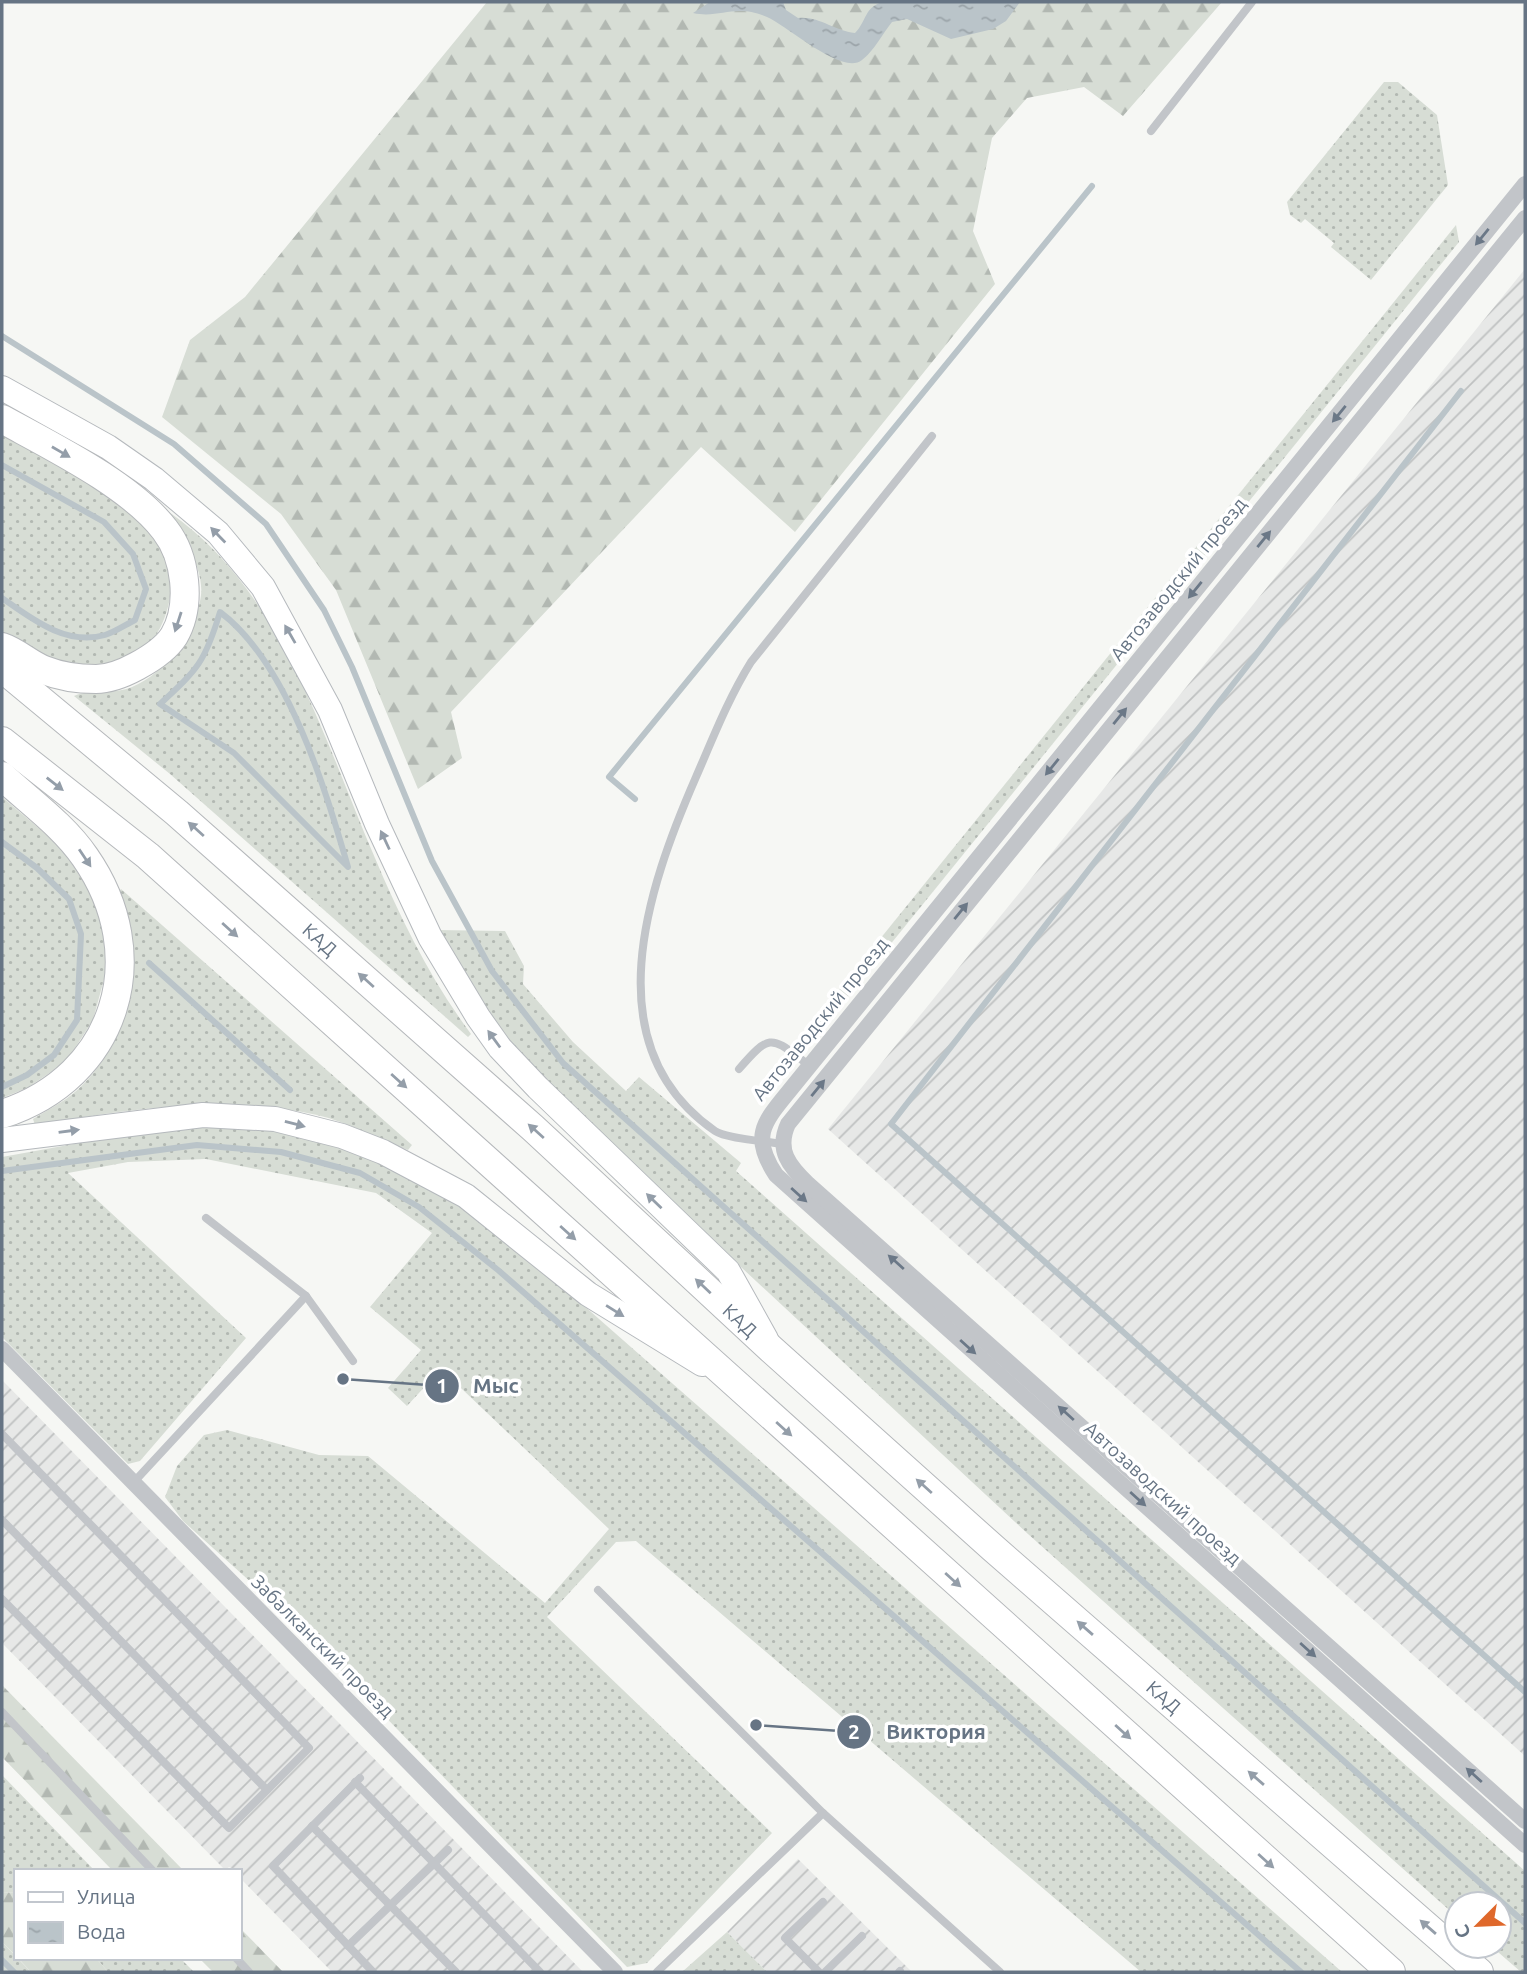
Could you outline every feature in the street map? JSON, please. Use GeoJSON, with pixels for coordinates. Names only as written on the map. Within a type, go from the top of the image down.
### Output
{"type":"FeatureCollection","features":[{"type":"Feature","properties":{"kind":"highway"},"geometry":{"type":"LineString","coordinates":[[2,419],[83,465],[134,501],[164,528],[178,551],[184,582],[182,613],[173,636],[155,656],[128,671],[99,679],[66,675],[42,669],[20,654],[2,647]]}},
{"type":"Feature","properties":{"kind":"highway","name":"КАД"},"geometry":{"type":"LineString","coordinates":[[2,668],[177,813],[533,1128],[771,1349],[1003,1557],[1479,1972]]}},
{"type":"Feature","properties":{"kind":"highway"},"geometry":{"type":"LineString","coordinates":[[2,741],[148,856],[1391,1972]]}},
{"type":"Feature","properties":{"kind":"highway"},"geometry":{"type":"LineString","coordinates":[[2,776],[86,858],[115,921],[121,956],[112,1014],[96,1046],[77,1072],[27,1106],[2,1114]]}},
{"type":"Feature","properties":{"kind":"main road"},"geometry":{"type":"LineString","coordinates":[[2,388],[108,447],[154,479],[218,533],[262,587],[330,710],[377,824],[430,937],[478,1017],[500,1048],[538,1088],[728,1272],[771,1349]]}},
{"type":"Feature","properties":{"kind":"main road"},"geometry":{"type":"LineString","coordinates":[[2,1140],[203,1115],[275,1119],[342,1136],[383,1152],[466,1196],[588,1294],[733,1383]]}},
{"type":"Feature","properties":{"kind":"street","name":"Автозаводский проезд"},"geometry":{"type":"LineString","coordinates":[[1525,184],[764,1122],[762,1141],[763,1149],[776,1175],[1525,1845]]}},
{"type":"Feature","properties":{"kind":"street"},"geometry":{"type":"LineString","coordinates":[[782,1144],[788,1124],[1525,218]]}},
{"type":"Feature","properties":{"kind":"street","name":"Автозаводский проезд"},"geometry":{"type":"LineString","coordinates":[[782,1144],[792,1169],[808,1184],[1525,1821]]}},
{"type":"Feature","properties":{"kind":"street","name":"Забалканский проезд"},"geometry":{"type":"LineString","coordinates":[[2,1349],[615,1972]]}},
{"type":"Feature","properties":{"kind":"lane"},"geometry":{"type":"LineString","coordinates":[[1151,131],[1252,2]]}},
{"type":"Feature","properties":{"kind":"lane"},"geometry":{"type":"LineString","coordinates":[[782,1144],[716,1132],[682,1101],[656,1065],[648,1043],[639,993],[645,937],[668,840],[732,692],[751,662],[932,436]]}},
{"type":"Feature","properties":{"kind":"lane"},"geometry":{"type":"LineString","coordinates":[[739,1069],[760,1045],[769,1041],[778,1042],[810,1066]]}},
{"type":"Feature","properties":{"kind":"lane"},"geometry":{"type":"LineString","coordinates":[[206,1218],[306,1296],[353,1361]]}},
{"type":"Feature","properties":{"kind":"lane"},"geometry":{"type":"LineString","coordinates":[[133,1483],[306,1296]]}},
{"type":"Feature","properties":{"kind":"lane"},"geometry":{"type":"LineString","coordinates":[[2,1434],[309,1748],[229,1828],[2,1599]]}},
{"type":"Feature","properties":{"kind":"lane"},"geometry":{"type":"LineString","coordinates":[[2,1520],[267,1790]]}},
{"type":"Feature","properties":{"kind":"lane"},"geometry":{"type":"LineString","coordinates":[[598,1590],[823,1813],[1000,1972]]}},
{"type":"Feature","properties":{"kind":"lane"},"geometry":{"type":"LineString","coordinates":[[2,1712],[151,1869]]}},
{"type":"Feature","properties":{"kind":"lane"},"geometry":{"type":"LineString","coordinates":[[373,1972],[273,1866],[357,1780],[540,1972]]}},
{"type":"Feature","properties":{"kind":"lane"},"geometry":{"type":"LineString","coordinates":[[657,1972],[823,1813]]}},
{"type":"Feature","properties":{"kind":"lane"},"geometry":{"type":"LineString","coordinates":[[312,1826],[456,1972]]}},
{"type":"Feature","properties":{"kind":"lane"},"geometry":{"type":"LineString","coordinates":[[348,1947],[448,1850]]}},
{"type":"Feature","properties":{"kind":"lane"},"geometry":{"type":"LineString","coordinates":[[818,1972],[785,1938],[822,1902]]}},
{"type":"Feature","properties":{"kind":"lane"},"geometry":{"type":"LineString","coordinates":[[824,1972],[862,1936]]}},
{"type":"Feature","properties":{"kind":"shaded area"},"geometry":{"type":"Polygon","coordinates":[[[1525,269],[1525,1756],[828,1129],[1525,269]]]}},
{"type":"Feature","properties":{"kind":"shaded area"},"geometry":{"type":"Polygon","coordinates":[[[2,1380],[583,1972],[332,1972],[242,1880],[242,1869],[224,1869],[2,1643],[2,1380]]]}},
{"type":"Feature","properties":{"kind":"shaded area"},"geometry":{"type":"Polygon","coordinates":[[[798,1859],[912,1972],[767,1972],[727,1932],[798,1859]]]}},
{"type":"Feature","properties":{"kind":"green space"},"geometry":{"type":"Polygon","coordinates":[[[487,2],[1222,2],[1123,116],[1084,87],[1027,98],[992,138],[973,231],[995,284],[795,532],[701,447],[451,712],[462,758],[418,789],[336,590],[281,514],[162,417],[190,340],[245,297],[487,2]]]}},
{"type":"Feature","properties":{"kind":"green space"},"geometry":{"type":"Polygon","coordinates":[[[1384,82],[1398,82],[1437,115],[1448,185],[1371,280],[1331,247],[1334,243],[1305,219],[1301,223],[1290,215],[1287,202],[1384,82]]]}},
{"type":"Feature","properties":{"kind":"green space"},"geometry":{"type":"Polygon","coordinates":[[[1456,225],[1459,242],[804,1051],[798,1052],[792,1048],[1456,225]]]}},
{"type":"Feature","properties":{"kind":"green space"},"geometry":{"type":"Polygon","coordinates":[[[2,433],[69,470],[117,502],[155,538],[170,568],[170,595],[163,622],[148,645],[139,653],[106,666],[73,667],[41,655],[2,632],[2,433]]]}},
{"type":"Feature","properties":{"kind":"green space"},"geometry":{"type":"Polygon","coordinates":[[[169,512],[208,544],[242,582],[270,624],[317,716],[395,904],[430,971],[471,1034],[468,1037],[170,774],[74,696],[87,692],[118,691],[145,681],[178,649],[193,623],[201,595],[199,574],[191,553],[167,517],[169,512]]]}},
{"type":"Feature","properties":{"kind":"green space"},"geometry":{"type":"Polygon","coordinates":[[[2,797],[61,847],[101,909],[107,968],[93,1020],[66,1062],[27,1088],[2,1098],[2,797]]]}},
{"type":"Feature","properties":{"kind":"green space"},"geometry":{"type":"Polygon","coordinates":[[[121,889],[412,1145],[408,1150],[329,1118],[246,1105],[141,1109],[35,1125],[33,1119],[66,1099],[95,1071],[118,1033],[126,1013],[134,971],[131,936],[118,893],[121,889]]]}},
{"type":"Feature","properties":{"kind":"green space"},"geometry":{"type":"Polygon","coordinates":[[[436,930],[505,931],[524,966],[523,984],[573,1042],[626,1091],[639,1077],[741,1163],[736,1171],[1525,1871],[1525,1972],[1521,1972],[1507,1960],[1513,1960],[1513,1890],[1443,1890],[1443,1905],[1028,1534],[570,1108],[498,1029],[436,930]]]}},
{"type":"Feature","properties":{"kind":"green space"},"geometry":{"type":"Polygon","coordinates":[[[200,1125],[289,1134],[345,1148],[422,1183],[494,1229],[1342,1972],[1141,1972],[636,1541],[616,1542],[547,1617],[772,1833],[647,1963],[627,1967],[284,1612],[183,1521],[165,1497],[177,1466],[204,1435],[227,1430],[319,1455],[368,1456],[545,1603],[609,1529],[441,1369],[407,1406],[388,1388],[421,1350],[370,1307],[432,1233],[376,1193],[206,1159],[128,1162],[68,1173],[246,1338],[140,1461],[128,1464],[2,1337],[2,1157],[140,1132],[200,1125]]]}},
{"type":"Feature","properties":{"kind":"green space"},"geometry":{"type":"Polygon","coordinates":[[[2,1685],[182,1869],[111,1869],[2,1757],[2,1685]]]}},
{"type":"Feature","properties":{"kind":"green space"},"geometry":{"type":"Polygon","coordinates":[[[2,1775],[93,1869],[14,1869],[14,1893],[2,1892],[2,1775]]]}},
{"type":"Feature","properties":{"kind":"green space"},"geometry":{"type":"Polygon","coordinates":[[[2,1892],[14,1893],[14,1954],[2,1942],[2,1892]]]}},
{"type":"Feature","properties":{"kind":"green space"},"geometry":{"type":"Polygon","coordinates":[[[242,1930],[283,1972],[213,1972],[201,1960],[242,1960],[242,1930]]]}},
{"type":"Feature","properties":{"kind":"green space"},"geometry":{"type":"Polygon","coordinates":[[[727,1932],[767,1972],[682,1972],[727,1932]]]}},
{"type":"Feature","properties":{"kind":"green space"},"geometry":{"type":"Polygon","coordinates":[[[2,1942],[14,1954],[14,1960],[19,1960],[31,1972],[2,1972],[2,1942]]]}},
{"type":"Feature","properties":{"kind":"green space"},"geometry":{"type":"Polygon","coordinates":[[[20,1960],[98,1960],[108,1972],[31,1972],[20,1960]]]}},
{"type":"Feature","properties":{"kind":"green space"},"geometry":{"type":"Polygon","coordinates":[[[98,1960],[182,1960],[194,1972],[108,1972],[98,1960]]]}},
{"type":"Feature","properties":{"kind":"water"},"geometry":{"type":"Polygon","coordinates":[[[710,2],[783,2],[786,10],[798,18],[813,19],[855,33],[872,7],[883,2],[1020,2],[1006,21],[993,29],[951,39],[907,19],[892,22],[866,56],[853,63],[829,56],[776,22],[756,13],[693,13],[710,2]]]}},
{"type":"Feature","properties":{"kind":"waterway"},"geometry":{"type":"LineString","coordinates":[[635,799],[609,777],[1092,186]]}},
{"type":"Feature","properties":{"kind":"waterway"},"geometry":{"type":"LineString","coordinates":[[2,336],[174,444],[266,524],[324,610],[352,667],[432,861],[492,971],[563,1063],[1525,1923]]}},
{"type":"Feature","properties":{"kind":"waterway"},"geometry":{"type":"LineString","coordinates":[[1461,391],[891,1124],[1525,1692]]}},
{"type":"Feature","properties":{"kind":"waterway"},"geometry":{"type":"LineString","coordinates":[[2,465],[104,522],[133,554],[146,589],[135,620],[109,634],[91,637],[63,634],[37,622],[2,598]]}},
{"type":"Feature","properties":{"kind":"waterway"},"geometry":{"type":"LineString","coordinates":[[220,612],[244,634],[284,694],[315,765],[348,867],[234,753],[160,704],[199,664],[210,643],[220,612]]}},
{"type":"Feature","properties":{"kind":"waterway"},"geometry":{"type":"LineString","coordinates":[[2,842],[37,868],[69,899],[81,934],[77,1020],[54,1055],[27,1075],[2,1087]]}},
{"type":"Feature","properties":{"kind":"waterway"},"geometry":{"type":"LineString","coordinates":[[149,963],[290,1090]]}},
{"type":"Feature","properties":{"kind":"waterway"},"geometry":{"type":"LineString","coordinates":[[2,1171],[197,1145],[281,1152],[360,1173],[419,1207],[498,1270],[1301,1972]]}},
{"type":"Feature","properties":{"kind":"waterway"},"geometry":{"type":"LineString","coordinates":[[2,1960],[14,1972]]}},
{"type":"Feature","properties":{"kind":"place","name":"Мыс"},"geometry":{"type":"Point","coordinates":[343,1379]}},
{"type":"Feature","properties":{"kind":"place","name":"Виктория"},"geometry":{"type":"Point","coordinates":[756,1725]}}]}
